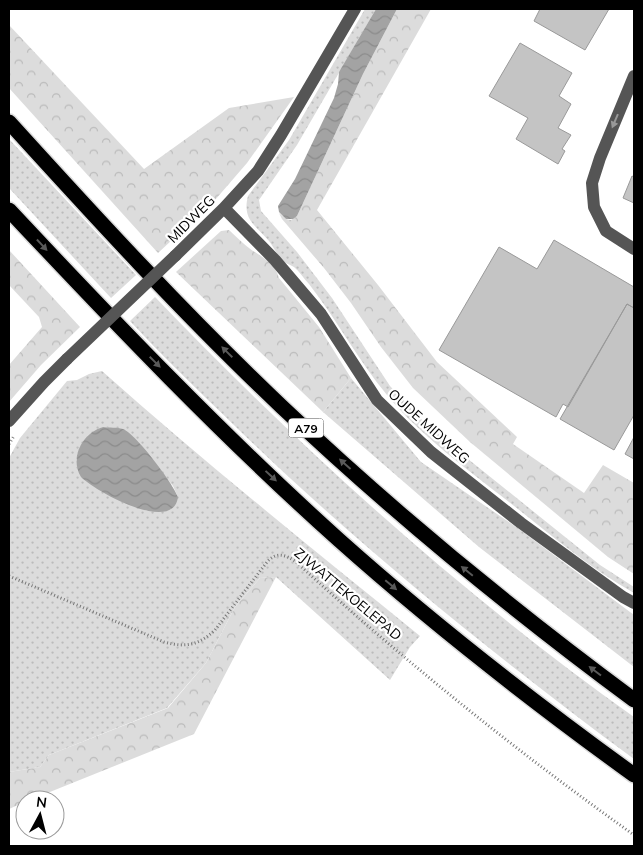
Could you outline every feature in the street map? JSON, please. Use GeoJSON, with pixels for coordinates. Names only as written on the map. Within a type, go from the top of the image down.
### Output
{"type":"FeatureCollection","features":[{"type":"Feature","properties":{"kind":"highway","name":"A79"},"geometry":{"type":"LineString","coordinates":[[9,122],[116,239],[282,406],[351,470],[462,567],[634,700]]}},
{"type":"Feature","properties":{"kind":"highway"},"geometry":{"type":"LineString","coordinates":[[9,210],[84,290],[183,390],[338,539],[510,683],[634,775]]}},
{"type":"Feature","properties":{"kind":"street","name":"MIDWEG"},"geometry":{"type":"LineString","coordinates":[[9,421],[67,359],[224,208],[258,170],[356,9]]}},
{"type":"Feature","properties":{"kind":"street"},"geometry":{"type":"LineString","coordinates":[[634,76],[600,158],[592,184],[594,207],[606,231],[634,249]]}},
{"type":"Feature","properties":{"kind":"street","name":"OUDE MIDWEG"},"geometry":{"type":"LineString","coordinates":[[224,208],[275,260],[321,314],[377,400],[431,452],[521,523],[634,603]]}},
{"type":"Feature","properties":{"kind":"path","name":"ZJWATTEKOELEPAD"},"geometry":{"type":"LineString","coordinates":[[9,576],[164,642],[184,646],[193,645],[215,630],[267,562],[280,554],[285,556],[295,561],[431,678],[522,752],[634,835]]}},
{"type":"Feature","properties":{"kind":"green space"},"geometry":{"type":"Polygon","coordinates":[[[365,9],[376,9],[297,145],[259,200],[261,211],[297,252],[332,298],[390,386],[423,421],[600,565],[634,587],[634,593],[601,573],[570,550],[461,465],[415,425],[376,382],[309,284],[294,267],[282,260],[248,216],[248,196],[289,140],[365,9]]]}},
{"type":"Feature","properties":{"kind":"green space"},"geometry":{"type":"Polygon","coordinates":[[[397,9],[431,9],[317,210],[437,362],[517,437],[513,444],[584,493],[603,465],[634,483],[634,574],[608,557],[470,442],[413,388],[381,347],[351,303],[279,213],[286,219],[291,220],[297,216],[363,74],[397,9]]]}},
{"type":"Feature","properties":{"kind":"green space"},"geometry":{"type":"Polygon","coordinates":[[[9,25],[144,169],[229,108],[294,97],[247,163],[215,200],[158,253],[9,88],[9,25]]]}},
{"type":"Feature","properties":{"kind":"green space"},"geometry":{"type":"Polygon","coordinates":[[[9,139],[136,275],[111,298],[9,188],[9,139]]]}},
{"type":"Feature","properties":{"kind":"green space"},"geometry":{"type":"Polygon","coordinates":[[[229,230],[273,267],[279,278],[319,327],[351,378],[323,412],[176,272],[221,231],[229,230]]]}},
{"type":"Feature","properties":{"kind":"green space"},"geometry":{"type":"Polygon","coordinates":[[[9,250],[80,327],[41,365],[9,402],[9,365],[42,327],[39,317],[9,285],[9,250]]]}},
{"type":"Feature","properties":{"kind":"green space"},"geometry":{"type":"Polygon","coordinates":[[[155,297],[268,410],[385,518],[507,621],[634,717],[634,759],[531,681],[430,600],[332,516],[237,428],[130,321],[155,297]]]}},
{"type":"Feature","properties":{"kind":"green space"},"geometry":{"type":"Polygon","coordinates":[[[102,371],[220,472],[420,636],[410,647],[390,680],[276,577],[260,578],[235,607],[206,663],[167,708],[49,755],[40,767],[9,772],[9,458],[20,438],[67,381],[77,380],[89,374],[102,371]],[[103,427],[89,436],[77,454],[76,460],[94,485],[120,500],[147,511],[178,497],[173,486],[147,454],[109,428],[103,427]]]}},
{"type":"Feature","properties":{"kind":"green space"},"geometry":{"type":"Polygon","coordinates":[[[351,378],[421,462],[519,529],[634,615],[634,667],[479,547],[323,412],[351,378]]]}},
{"type":"Feature","properties":{"kind":"green space"},"geometry":{"type":"Polygon","coordinates":[[[276,577],[194,734],[55,790],[15,790],[15,806],[9,809],[9,772],[40,767],[49,755],[168,708],[206,663],[235,607],[260,578],[276,577]]]}},
{"type":"Feature","properties":{"kind":"water"},"geometry":{"type":"Polygon","coordinates":[[[376,9],[397,9],[363,74],[297,216],[293,219],[286,219],[279,212],[278,206],[295,179],[334,98],[339,72],[376,9]]]}},
{"type":"Feature","properties":{"kind":"water"},"geometry":{"type":"Polygon","coordinates":[[[103,427],[123,429],[145,449],[175,490],[178,497],[173,508],[163,512],[149,511],[133,506],[117,500],[81,477],[77,462],[77,454],[80,447],[89,435],[103,427]]]}},
{"type":"Feature","properties":{"kind":"building"},"geometry":{"type":"Polygon","coordinates":[[[540,9],[609,9],[585,50],[534,21],[540,9]]]}},
{"type":"Feature","properties":{"kind":"building"},"geometry":{"type":"Polygon","coordinates":[[[520,43],[572,73],[559,96],[571,104],[558,128],[571,135],[562,149],[565,151],[558,164],[516,139],[528,118],[489,96],[520,43]]]}},
{"type":"Feature","properties":{"kind":"building"},"geometry":{"type":"Polygon","coordinates":[[[632,176],[634,177],[634,203],[623,198],[632,176]]]}},
{"type":"Feature","properties":{"kind":"building"},"geometry":{"type":"Polygon","coordinates":[[[554,240],[634,287],[634,308],[627,304],[568,407],[563,404],[556,417],[439,350],[499,247],[537,269],[554,240]]]}},
{"type":"Feature","properties":{"kind":"building"},"geometry":{"type":"Polygon","coordinates":[[[627,304],[634,308],[634,415],[614,450],[560,419],[627,304]]]}},
{"type":"Feature","properties":{"kind":"building"},"geometry":{"type":"Polygon","coordinates":[[[634,437],[634,459],[625,454],[634,437]]]}}]}
